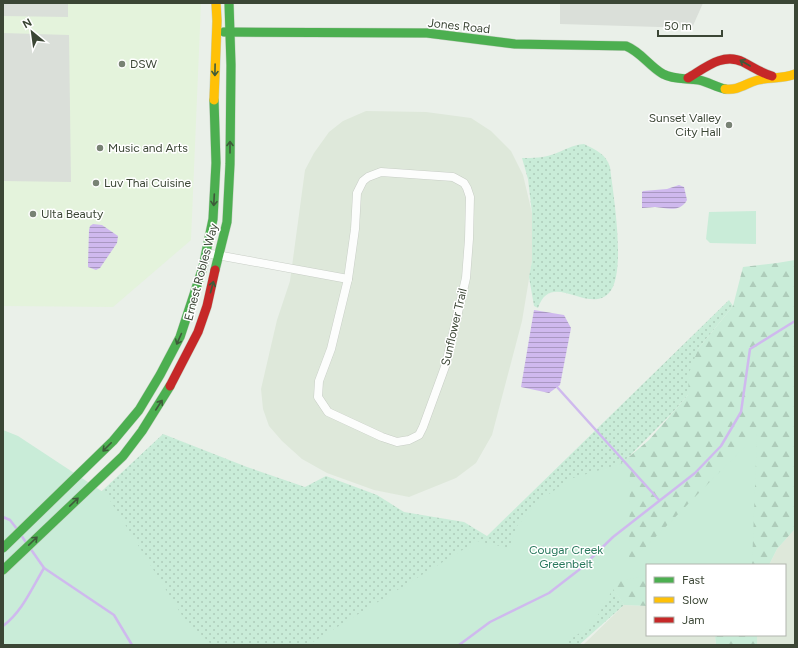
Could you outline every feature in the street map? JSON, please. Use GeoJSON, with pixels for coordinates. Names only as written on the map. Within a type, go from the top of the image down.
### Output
{"type":"FeatureCollection","features":[{"type":"Feature","properties":{"kind":"street","name":"Ernest Robles Way"},"geometry":{"type":"LineString","coordinates":[[6,545],[113,440],[139,410],[180,337],[196,290],[213,219],[216,163],[214,111],[216,3]]}},
{"type":"Feature","properties":{"kind":"street","name":"Ernest Robles Way"},"geometry":{"type":"LineString","coordinates":[[3,570],[123,456],[162,401],[198,332],[207,306],[227,222],[229,201],[231,44],[229,3]]}},
{"type":"Feature","properties":{"kind":"street","name":"Jones Road"},"geometry":{"type":"LineString","coordinates":[[216,31],[427,34],[515,44],[626,46],[640,53],[660,72],[668,76],[704,81],[727,90],[732,90],[760,80],[780,78],[795,74]]}},
{"type":"Feature","properties":{"kind":"street"},"geometry":{"type":"LineString","coordinates":[[688,78],[717,62],[728,58],[739,60],[764,74],[780,78]]}},
{"type":"Feature","properties":{"kind":"street","name":"Sunflower Trail"},"geometry":{"type":"LineString","coordinates":[[381,172],[446,176],[453,177],[464,183],[470,196],[466,278],[446,364],[423,427],[419,435],[409,440],[397,442],[382,437],[336,416],[328,412],[318,397],[319,381],[332,349],[348,279],[355,229],[357,193],[363,181],[368,176],[381,172]]}},
{"type":"Feature","properties":{"kind":"street"},"geometry":{"type":"LineString","coordinates":[[206,253],[348,279]]}},
{"type":"Feature","properties":{"kind":"shaded area"},"geometry":{"type":"Polygon","coordinates":[[[3,3],[201,3],[191,240],[113,307],[3,306],[3,3]]]}},
{"type":"Feature","properties":{"kind":"shaded area"},"geometry":{"type":"Polygon","coordinates":[[[3,3],[68,3],[68,17],[3,16],[3,3]]]}},
{"type":"Feature","properties":{"kind":"shaded area"},"geometry":{"type":"Polygon","coordinates":[[[560,3],[703,3],[692,28],[560,24],[560,3]]]}},
{"type":"Feature","properties":{"kind":"shaded area"},"geometry":{"type":"Polygon","coordinates":[[[3,33],[69,35],[71,182],[3,181],[3,33]]]}},
{"type":"Feature","properties":{"kind":"shaded area"},"geometry":{"type":"Polygon","coordinates":[[[366,111],[426,112],[471,118],[491,131],[511,151],[523,175],[532,213],[532,261],[522,321],[492,435],[476,463],[456,478],[409,497],[374,490],[327,473],[302,459],[282,441],[269,426],[263,409],[261,389],[277,320],[290,281],[305,170],[314,153],[329,132],[343,121],[366,111]]]}},
{"type":"Feature","properties":{"kind":"shaded area"},"geometry":{"type":"Polygon","coordinates":[[[679,185],[684,187],[687,200],[681,207],[673,209],[655,207],[642,208],[643,191],[667,189],[679,185]]]}},
{"type":"Feature","properties":{"kind":"shaded area"},"geometry":{"type":"Polygon","coordinates":[[[93,224],[102,225],[118,236],[117,243],[100,268],[96,270],[88,267],[89,230],[90,226],[93,224]]]}},
{"type":"Feature","properties":{"kind":"shaded area"},"geometry":{"type":"Polygon","coordinates":[[[534,310],[564,315],[571,328],[560,385],[549,393],[521,387],[534,310]]]}},
{"type":"Feature","properties":{"kind":"shaded area"},"geometry":{"type":"Polygon","coordinates":[[[795,529],[795,645],[757,645],[757,636],[786,636],[786,564],[770,564],[777,549],[795,529]]]}},
{"type":"Feature","properties":{"kind":"shaded area"},"geometry":{"type":"Polygon","coordinates":[[[624,605],[646,606],[646,636],[715,636],[716,645],[583,645],[624,605]]]}},
{"type":"Feature","properties":{"kind":"green space"},"geometry":{"type":"Polygon","coordinates":[[[584,144],[596,150],[603,156],[610,167],[616,213],[618,252],[614,283],[609,293],[600,298],[591,299],[561,292],[552,292],[544,297],[538,308],[534,306],[529,277],[532,261],[532,213],[528,179],[522,158],[546,156],[584,144]]]}},
{"type":"Feature","properties":{"kind":"green space"},"geometry":{"type":"Polygon","coordinates":[[[756,211],[756,244],[710,243],[706,239],[709,212],[756,211]]]}},
{"type":"Feature","properties":{"kind":"green space"},"geometry":{"type":"Polygon","coordinates":[[[795,260],[795,529],[777,549],[770,564],[646,564],[646,606],[624,605],[607,580],[606,476],[649,440],[688,395],[689,373],[698,349],[733,306],[743,267],[795,260]]]}},
{"type":"Feature","properties":{"kind":"green space"},"geometry":{"type":"Polygon","coordinates":[[[729,300],[733,306],[698,349],[688,395],[584,502],[581,538],[624,605],[579,645],[132,645],[60,530],[163,434],[247,467],[305,487],[326,476],[377,495],[404,512],[464,522],[487,536],[729,300]]]}},
{"type":"Feature","properties":{"kind":"green space"},"geometry":{"type":"Polygon","coordinates":[[[3,430],[18,436],[106,494],[183,617],[212,645],[5,645],[3,643],[3,430]]]}},
{"type":"Feature","properties":{"kind":"green space","name":"Cougar Creek Greenbelt"},"geometry":{"type":"Polygon","coordinates":[[[757,434],[752,564],[646,564],[646,575],[617,582],[593,624],[562,645],[308,645],[477,541],[509,548],[517,526],[540,500],[573,478],[630,461],[629,564],[757,434]]]}},
{"type":"Feature","properties":{"kind":"green space"},"geometry":{"type":"Polygon","coordinates":[[[715,636],[757,636],[757,645],[716,645],[715,636]]]}},
{"type":"Feature","properties":{"kind":"waterway"},"geometry":{"type":"LineString","coordinates":[[459,645],[490,622],[549,593],[580,569],[613,537],[695,473],[721,446],[741,412],[750,349],[795,321]]}},
{"type":"Feature","properties":{"kind":"waterway"},"geometry":{"type":"LineString","coordinates":[[557,387],[659,500]]}},
{"type":"Feature","properties":{"kind":"waterway"},"geometry":{"type":"LineString","coordinates":[[3,517],[10,520],[17,529]]}},
{"type":"Feature","properties":{"kind":"waterway"},"geometry":{"type":"LineString","coordinates":[[21,535],[27,544]]}},
{"type":"Feature","properties":{"kind":"waterway"},"geometry":{"type":"LineString","coordinates":[[30,548],[44,568],[114,615],[132,645]]}},
{"type":"Feature","properties":{"kind":"waterway"},"geometry":{"type":"LineString","coordinates":[[3,626],[21,607],[44,568]]}},
{"type":"Feature","properties":{"kind":"traffic: fast"},"geometry":{"type":"LineString","coordinates":[[215,270],[227,222],[230,164],[231,65],[229,3]]}},
{"type":"Feature","properties":{"kind":"traffic: fast"},"geometry":{"type":"LineString","coordinates":[[224,32],[427,33],[515,44],[626,46],[636,52],[658,71],[667,76],[699,80],[725,89]]}},
{"type":"Feature","properties":{"kind":"traffic: fast"},"geometry":{"type":"LineString","coordinates":[[3,548],[113,441],[139,410],[180,337],[203,267],[213,219],[216,163],[214,100]]}},
{"type":"Feature","properties":{"kind":"traffic: fast"},"geometry":{"type":"LineString","coordinates":[[3,570],[123,456],[142,431],[170,386]]}},
{"type":"Feature","properties":{"kind":"traffic: slow"},"geometry":{"type":"LineString","coordinates":[[214,100],[217,21],[216,3]]}},
{"type":"Feature","properties":{"kind":"traffic: slow"},"geometry":{"type":"LineString","coordinates":[[725,89],[738,88],[754,81],[767,78],[786,77],[795,74]]}},
{"type":"Feature","properties":{"kind":"traffic: jam"},"geometry":{"type":"LineString","coordinates":[[688,78],[714,62],[728,59],[736,59],[772,76]]}},
{"type":"Feature","properties":{"kind":"traffic: jam"},"geometry":{"type":"LineString","coordinates":[[170,386],[198,332],[207,306],[215,270]]}},
{"type":"Feature","properties":{"kind":"place","name":"DSW"},"geometry":{"type":"Point","coordinates":[122,64]}},
{"type":"Feature","properties":{"kind":"place","name":"Sunset Valley City Hall"},"geometry":{"type":"Point","coordinates":[729,125]}},
{"type":"Feature","properties":{"kind":"place","name":"Music and Arts"},"geometry":{"type":"Point","coordinates":[100,148]}},
{"type":"Feature","properties":{"kind":"place","name":"Luv Thai Cuisine"},"geometry":{"type":"Point","coordinates":[96,183]}},
{"type":"Feature","properties":{"kind":"place","name":"Ulta Beauty"},"geometry":{"type":"Point","coordinates":[33,214]}}]}
